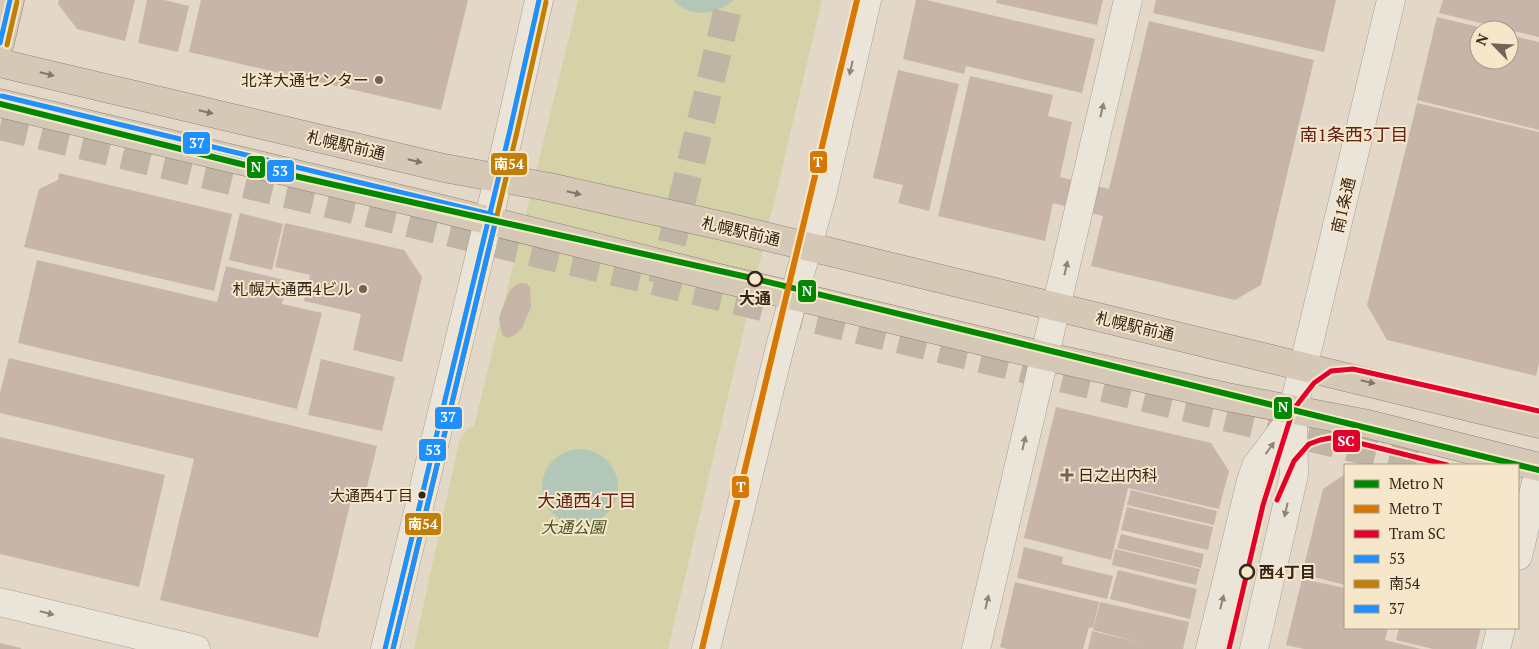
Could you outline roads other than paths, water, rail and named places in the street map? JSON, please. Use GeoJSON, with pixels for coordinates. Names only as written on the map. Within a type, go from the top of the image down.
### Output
{"type":"FeatureCollection","features":[{"type":"Feature","properties":{"kind":"highway"},"geometry":{"type":"LineString","coordinates":[[0,42],[10,0]]}},
{"type":"Feature","properties":{"kind":"highway","name":"札幌駅前通"},"geometry":{"type":"LineString","coordinates":[[0,63],[444,168],[549,187],[808,247],[1539,424]]}},
{"type":"Feature","properties":{"kind":"highway"},"geometry":{"type":"LineString","coordinates":[[0,103],[1045,356],[1227,397],[1368,424],[1539,468]]}},
{"type":"Feature","properties":{"kind":"street"},"geometry":{"type":"LineString","coordinates":[[385,649],[539,0]]}},
{"type":"Feature","properties":{"kind":"street"},"geometry":{"type":"LineString","coordinates":[[706,649],[781,343],[822,195],[867,0]]}},
{"type":"Feature","properties":{"kind":"street"},"geometry":{"type":"LineString","coordinates":[[976,649],[1128,0]]}},
{"type":"Feature","properties":{"kind":"street","name":"南1条通"},"geometry":{"type":"LineString","coordinates":[[1210,649],[1256,466],[1289,422],[1293,410],[1391,0]]}},
{"type":"Feature","properties":{"kind":"street","name":"南1条通"},"geometry":{"type":"LineString","coordinates":[[1254,649],[1294,475],[1293,410]]}},
{"type":"Feature","properties":{"kind":"street"},"geometry":{"type":"LineString","coordinates":[[1519,552],[1539,468]]}},
{"type":"Feature","properties":{"kind":"street"},"geometry":{"type":"LineString","coordinates":[[0,602],[196,649]]}},
{"type":"Feature","properties":{"kind":"street"},"geometry":{"type":"LineString","coordinates":[[1496,649],[1501,629]]}},
{"type":"Feature","properties":{"kind":"tunnel"},"geometry":{"type":"LineString","coordinates":[[662,284],[730,0]]}},
{"type":"Feature","properties":{"kind":"tunnel"},"geometry":{"type":"LineString","coordinates":[[0,126],[1420,464]]}},
{"type":"Feature","properties":{"kind":"metro line","name":"T"},"geometry":{"type":"LineString","coordinates":[[702,649],[857,0]]}},
{"type":"Feature","properties":{"kind":"metro line","name":"N"},"geometry":{"type":"LineString","coordinates":[[0,104],[241,164],[756,279],[1514,464]]}},
{"type":"Feature","properties":{"kind":"metro line","name":"N"},"geometry":{"type":"LineString","coordinates":[[1519,465],[1539,470]]}},
{"type":"Feature","properties":{"kind":"tram line","name":"SC"},"geometry":{"type":"LineString","coordinates":[[1229,649],[1263,505],[1293,410],[1314,383],[1331,371],[1353,369],[1539,411]]}},
{"type":"Feature","properties":{"kind":"tram line","name":"SC"},"geometry":{"type":"LineString","coordinates":[[1277,500],[1294,461],[1309,444],[1320,440],[1330,438],[1363,444],[1443,464]]}},
{"type":"Feature","properties":{"kind":"place","name":"北洋大通センター"},"geometry":{"type":"Point","coordinates":[379,80]}},
{"type":"Feature","properties":{"kind":"place","name":"大通"},"geometry":{"type":"Point","coordinates":[755,279]}},
{"type":"Feature","properties":{"kind":"place","name":"札幌大通西4ビル"},"geometry":{"type":"Point","coordinates":[363,289]}},
{"type":"Feature","properties":{"kind":"place","name":"日之出内科"},"geometry":{"type":"Point","coordinates":[1067,475]}},
{"type":"Feature","properties":{"kind":"place","name":"大通西4丁目"},"geometry":{"type":"Point","coordinates":[422,495]}},
{"type":"Feature","properties":{"kind":"place","name":"西4丁目"},"geometry":{"type":"Point","coordinates":[1247,572]}},
{"type":"Feature","properties":{"kind":"district","name":"南1条西3丁目"},"geometry":{"type":"Point","coordinates":[1354,135]}},
{"type":"Feature","properties":{"kind":"district","name":"大通西4丁目"},"geometry":{"type":"Point","coordinates":[587,501]}},
{"type":"Feature","properties":{"kind":"park label","name":"大通公園"},"geometry":{"type":"Point","coordinates":[573,527]}}]}
